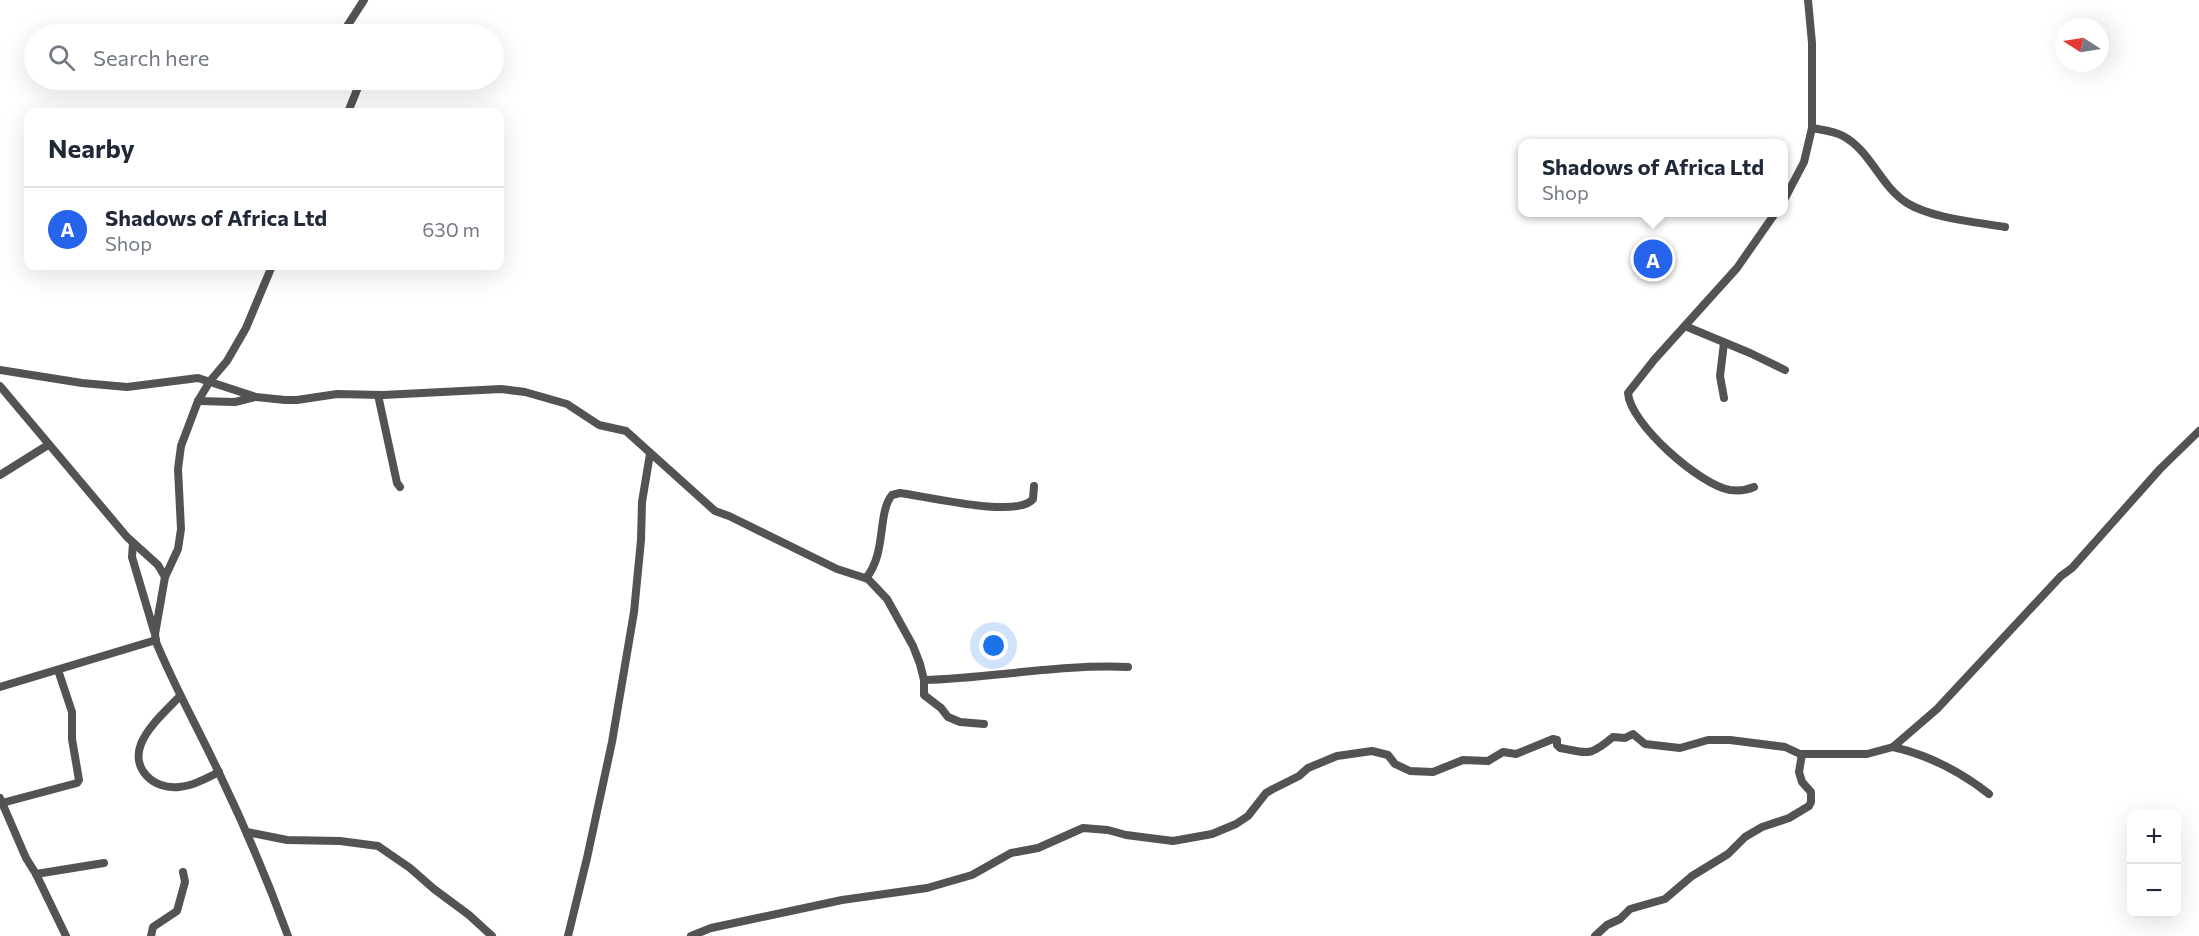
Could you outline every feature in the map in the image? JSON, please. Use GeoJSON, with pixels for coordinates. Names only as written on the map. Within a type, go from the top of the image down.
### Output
{"type":"FeatureCollection","features":[{"type":"Feature","properties":{"kind":"street"},"geometry":{"type":"LineString","coordinates":[[348,24],[364,0]]}},
{"type":"Feature","properties":{"kind":"street"},"geometry":{"type":"LineString","coordinates":[[1788,192],[1804,162],[1812,128],[1812,43],[1808,0]]}},
{"type":"Feature","properties":{"kind":"street"},"geometry":{"type":"LineString","coordinates":[[350,108],[357,90]]}},
{"type":"Feature","properties":{"kind":"street"},"geometry":{"type":"LineString","coordinates":[[1812,128],[1841,135],[1851,141],[1888,187],[1910,205],[1945,216],[2005,227]]}},
{"type":"Feature","properties":{"kind":"street"},"geometry":{"type":"LineString","coordinates":[[1754,488],[1731,490],[1693,472],[1652,435],[1628,400],[1630,389],[1737,268],[1773,217]]}},
{"type":"Feature","properties":{"kind":"street"},"geometry":{"type":"LineString","coordinates":[[155,637],[165,577],[178,549],[181,529],[178,469],[181,446],[198,401],[242,337],[270,270]]}},
{"type":"Feature","properties":{"kind":"street"},"geometry":{"type":"LineString","coordinates":[[1685,326],[1785,370]]}},
{"type":"Feature","properties":{"kind":"street"},"geometry":{"type":"LineString","coordinates":[[1724,343],[1720,376],[1724,398]]}},
{"type":"Feature","properties":{"kind":"street"},"geometry":{"type":"LineString","coordinates":[[0,370],[82,383],[127,387],[143,387],[190,378],[210,381],[256,397],[297,400],[337,394],[378,395],[501,389],[525,392],[567,404],[599,425],[623,430],[646,447],[650,454],[716,511],[837,569],[866,578],[887,599],[899,618],[917,655],[924,680],[924,695],[941,708],[948,717],[960,722],[984,724]]}},
{"type":"Feature","properties":{"kind":"street"},"geometry":{"type":"LineString","coordinates":[[0,386],[133,543],[158,565],[165,577]]}},
{"type":"Feature","properties":{"kind":"street"},"geometry":{"type":"LineString","coordinates":[[378,395],[397,483],[400,487]]}},
{"type":"Feature","properties":{"kind":"street"},"geometry":{"type":"LineString","coordinates":[[198,401],[235,402],[256,397]]}},
{"type":"Feature","properties":{"kind":"street"},"geometry":{"type":"LineString","coordinates":[[691,936],[711,928],[831,902],[937,885],[972,875],[1011,853],[1038,848],[1083,828],[1103,829],[1126,835],[1173,841],[1212,834],[1248,816],[1266,793],[1299,776],[1308,768],[1337,756],[1361,752],[1372,751],[1388,755],[1395,764],[1408,771],[1419,773],[1437,771],[1463,760],[1488,760],[1502,752],[1520,753],[1553,739],[1557,741],[1560,748],[1589,753],[1605,746],[1613,737],[1625,738],[1633,734],[1646,744],[1674,748],[1708,740],[1730,740],[1785,747],[1802,754],[1867,754],[1893,747],[1937,709],[2199,431]]}},
{"type":"Feature","properties":{"kind":"street"},"geometry":{"type":"LineString","coordinates":[[0,475],[48,445]]}},
{"type":"Feature","properties":{"kind":"street"},"geometry":{"type":"LineString","coordinates":[[568,936],[612,742],[634,612],[642,502],[650,454]]}},
{"type":"Feature","properties":{"kind":"street"},"geometry":{"type":"LineString","coordinates":[[866,578],[876,561],[886,509],[892,495],[900,493],[995,508],[1028,504],[1033,499],[1034,486]]}},
{"type":"Feature","properties":{"kind":"street"},"geometry":{"type":"LineString","coordinates":[[133,543],[132,556],[155,637],[180,696],[247,832],[288,936]]}},
{"type":"Feature","properties":{"kind":"street"},"geometry":{"type":"LineString","coordinates":[[0,687],[155,637]]}},
{"type":"Feature","properties":{"kind":"street"},"geometry":{"type":"LineString","coordinates":[[924,680],[1026,673],[1064,667],[1128,667]]}},
{"type":"Feature","properties":{"kind":"street"},"geometry":{"type":"LineString","coordinates":[[58,670],[72,712],[72,739],[79,782],[1,801],[26,858],[66,936]]}},
{"type":"Feature","properties":{"kind":"street"},"geometry":{"type":"LineString","coordinates":[[180,696],[142,741],[138,757],[139,766],[147,776],[170,787],[190,785],[219,772]]}},
{"type":"Feature","properties":{"kind":"street"},"geometry":{"type":"LineString","coordinates":[[1893,747],[1918,754],[1964,774],[1989,794]]}},
{"type":"Feature","properties":{"kind":"street"},"geometry":{"type":"LineString","coordinates":[[1595,936],[1607,924],[1620,919],[1630,909],[1665,899],[1692,876],[1728,854],[1753,832],[1789,818],[1809,806],[1810,792],[1802,782],[1799,772],[1802,754]]}},
{"type":"Feature","properties":{"kind":"street"},"geometry":{"type":"LineString","coordinates":[[247,832],[287,840],[340,840],[378,846],[410,868],[492,936]]}},
{"type":"Feature","properties":{"kind":"street"},"geometry":{"type":"LineString","coordinates":[[36,874],[104,862]]}},
{"type":"Feature","properties":{"kind":"street"},"geometry":{"type":"LineString","coordinates":[[151,936],[153,927],[177,911],[185,882],[183,872]]}},
{"type":"Feature","properties":{"kind":"place","name":"Shadows of Africa Ltd"},"geometry":{"type":"Point","coordinates":[1653,259]}}]}
